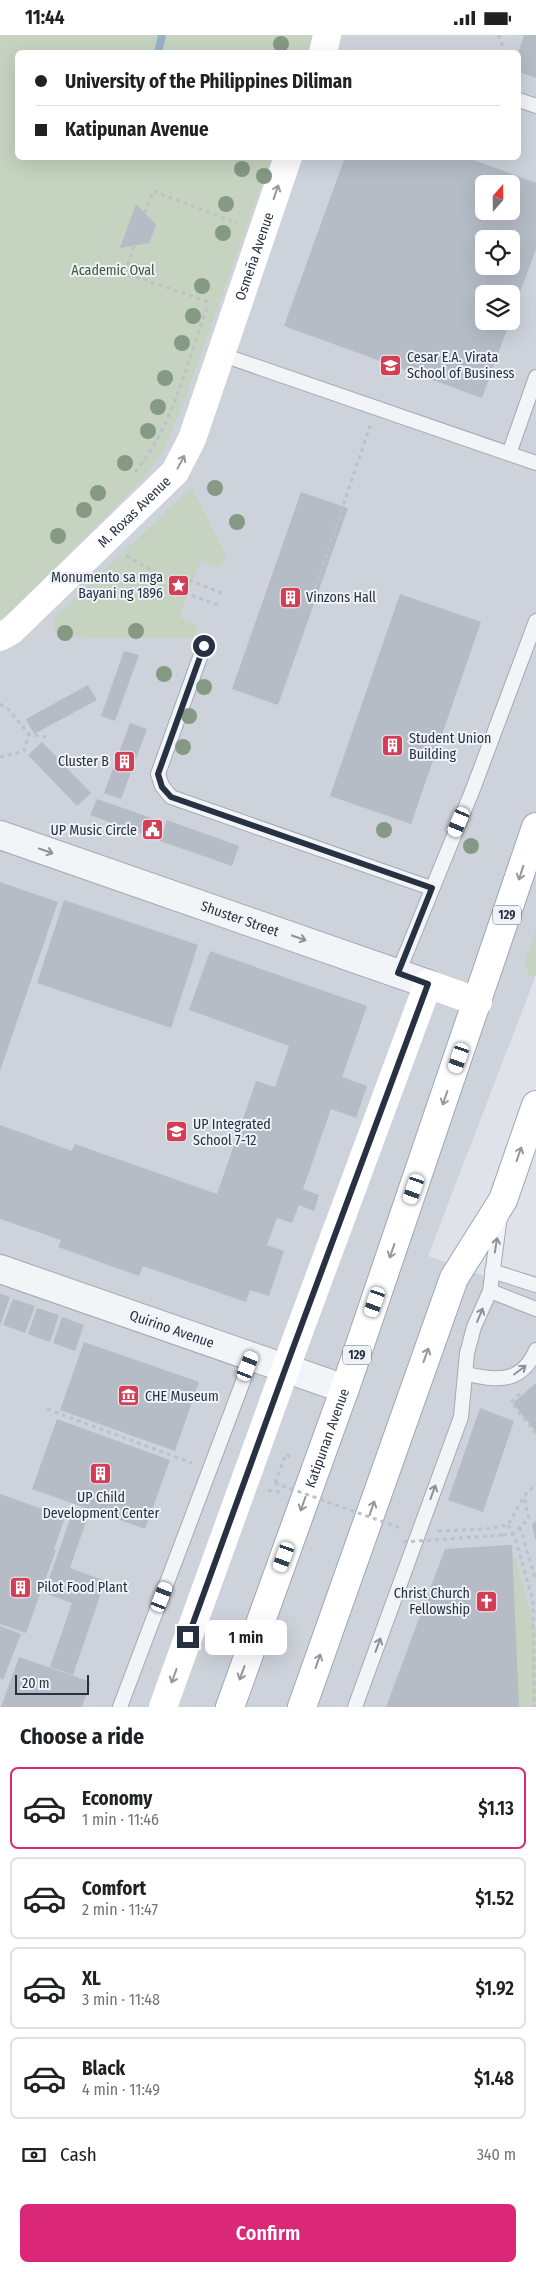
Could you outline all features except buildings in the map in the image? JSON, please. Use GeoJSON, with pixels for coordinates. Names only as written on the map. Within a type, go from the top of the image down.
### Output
{"type":"FeatureCollection","features":[{"type":"Feature","properties":{"kind":"main road"},"geometry":{"type":"LineString","coordinates":[[324,50],[327,35]]}},
{"type":"Feature","properties":{"kind":"main road","name":"Osmeña Avenue"},"geometry":{"type":"LineString","coordinates":[[220,354],[287,160]]}},
{"type":"Feature","properties":{"kind":"main road","name":"M. Roxas Avenue"},"geometry":{"type":"LineString","coordinates":[[0,637],[11,631],[175,473],[192,439],[220,354]]}},
{"type":"Feature","properties":{"kind":"main road","name":"Katipunan Avenue"},"geometry":{"type":"LineString","coordinates":[[230,1707],[345,1389],[536,827]]}},
{"type":"Feature","properties":{"kind":"main road"},"geometry":{"type":"LineString","coordinates":[[163,1707],[286,1367],[428,984]]}},
{"type":"Feature","properties":{"kind":"main road","name":"Shuster Street"},"geometry":{"type":"LineString","coordinates":[[428,984],[478,1002]]}},
{"type":"Feature","properties":{"kind":"main road"},"geometry":{"type":"LineString","coordinates":[[302,1707],[454,1278],[503,1200],[536,1105]]}},
{"type":"Feature","properties":{"kind":"street","name":"Shuster Street"},"geometry":{"type":"LineString","coordinates":[[0,835],[428,984]]}},
{"type":"Feature","properties":{"kind":"street","name":"Quirino Avenue"},"geometry":{"type":"LineString","coordinates":[[0,1269],[252,1355],[345,1389]]}},
{"type":"Feature","properties":{"kind":"lane"},"geometry":{"type":"LineString","coordinates":[[521,101],[536,106]]}},
{"type":"Feature","properties":{"kind":"lane"},"geometry":{"type":"LineString","coordinates":[[220,354],[376,406],[536,463]]}},
{"type":"Feature","properties":{"kind":"lane"},"geometry":{"type":"LineString","coordinates":[[509,454],[536,377]]}},
{"type":"Feature","properties":{"kind":"lane"},"geometry":{"type":"LineString","coordinates":[[398,973],[473,789],[536,621]]}},
{"type":"Feature","properties":{"kind":"lane"},"geometry":{"type":"LineString","coordinates":[[204,646],[158,774],[162,787],[171,797],[432,888]]}},
{"type":"Feature","properties":{"kind":"lane"},"geometry":{"type":"LineString","coordinates":[[355,1707],[461,1417],[469,1344],[490,1291],[503,1200]]}},
{"type":"Feature","properties":{"kind":"lane"},"geometry":{"type":"LineString","coordinates":[[492,1271],[536,1285]]}},
{"type":"Feature","properties":{"kind":"lane"},"geometry":{"type":"LineString","coordinates":[[490,1291],[534,1311]]}},
{"type":"Feature","properties":{"kind":"lane"},"geometry":{"type":"LineString","coordinates":[[466,1374],[496,1380],[516,1374],[532,1361],[536,1350]]}},
{"type":"Feature","properties":{"kind":"lane"},"geometry":{"type":"LineString","coordinates":[[120,1707],[252,1355]]}},
{"type":"Feature","properties":{"kind":"path"},"geometry":{"type":"LineString","coordinates":[[498,35],[502,44],[501,50]]}},
{"type":"Feature","properties":{"kind":"path"},"geometry":{"type":"LineString","coordinates":[[145,213],[153,191],[237,223]]}},
{"type":"Feature","properties":{"kind":"path"},"geometry":{"type":"LineString","coordinates":[[234,231],[240,214]]}},
{"type":"Feature","properties":{"kind":"path"},"geometry":{"type":"LineString","coordinates":[[134,246],[125,273],[209,302]]}},
{"type":"Feature","properties":{"kind":"path"},"geometry":{"type":"LineString","coordinates":[[134,473],[149,453],[162,429],[211,295]]}},
{"type":"Feature","properties":{"kind":"path"},"geometry":{"type":"LineString","coordinates":[[310,603],[376,406]]}},
{"type":"Feature","properties":{"kind":"path"},"geometry":{"type":"LineString","coordinates":[[103,544],[176,583]]}},
{"type":"Feature","properties":{"kind":"path"},"geometry":{"type":"LineString","coordinates":[[218,605],[174,589],[178,576],[222,593]]}},
{"type":"Feature","properties":{"kind":"path"},"geometry":{"type":"LineString","coordinates":[[0,704],[8,709],[29,734],[46,737]]}},
{"type":"Feature","properties":{"kind":"path"},"geometry":{"type":"LineString","coordinates":[[0,757],[24,751],[29,734]]}},
{"type":"Feature","properties":{"kind":"path"},"geometry":{"type":"LineString","coordinates":[[524,1391],[511,1402],[536,1434]]}},
{"type":"Feature","properties":{"kind":"path"},"geometry":{"type":"LineString","coordinates":[[47,1409],[210,1469]]}},
{"type":"Feature","properties":{"kind":"path"},"geometry":{"type":"LineString","coordinates":[[292,1457],[286,1454],[275,1483],[403,1529]]}},
{"type":"Feature","properties":{"kind":"path"},"geometry":{"type":"LineString","coordinates":[[508,1525],[524,1496],[536,1485]]}},
{"type":"Feature","properties":{"kind":"path"},"geometry":{"type":"LineString","coordinates":[[403,1543],[512,1534],[529,1519],[524,1496]]}},
{"type":"Feature","properties":{"kind":"path"},"geometry":{"type":"LineString","coordinates":[[431,1531],[485,1529],[508,1525]]}},
{"type":"Feature","properties":{"kind":"path"},"geometry":{"type":"LineString","coordinates":[[508,1525],[516,1541],[534,1601],[534,1707]]}},
{"type":"Feature","properties":{"kind":"path"},"geometry":{"type":"LineString","coordinates":[[520,1527],[536,1581]]}},
{"type":"Feature","properties":{"kind":"shaded area"},"geometry":{"type":"Polygon","coordinates":[[[0,35],[536,35],[536,975],[428,1256],[506,1284],[507,1280],[536,1291],[536,1707],[0,1707],[0,35]]]}},
{"type":"Feature","properties":{"kind":"green space","name":"Academic Oval"},"geometry":{"type":"Polygon","coordinates":[[[0,35],[313,35],[309,50],[15,50],[15,160],[270,160],[181,410],[163,451],[144,478],[11,612],[0,619],[0,35]]]}},
{"type":"Feature","properties":{"kind":"green space"},"geometry":{"type":"Polygon","coordinates":[[[192,487],[226,555],[223,562],[217,568],[200,562],[179,617],[196,624],[197,631],[193,638],[62,637],[59,635],[54,629],[55,617],[192,487]]]}},
{"type":"Feature","properties":{"kind":"green space"},"geometry":{"type":"Polygon","coordinates":[[[536,930],[536,976],[532,977],[524,965],[536,930]]]}},
{"type":"Feature","properties":{"kind":"green space"},"geometry":{"type":"Polygon","coordinates":[[[503,1557],[515,1557],[536,1632],[536,1707],[510,1707],[503,1557]]]}},
{"type":"Feature","properties":{"kind":"waterway"},"geometry":{"type":"LineString","coordinates":[[159,50],[162,35]]}},
{"type":"Feature","properties":{"kind":"place","name":"Cesar E.A. Virata School of Business"},"geometry":{"type":"Point","coordinates":[391,365]}},
{"type":"Feature","properties":{"kind":"place","name":"Monumento sa mga Bayani ng 1896"},"geometry":{"type":"Point","coordinates":[179,585]}},
{"type":"Feature","properties":{"kind":"place","name":"Vinzons Hall"},"geometry":{"type":"Point","coordinates":[290,597]}},
{"type":"Feature","properties":{"kind":"place","name":"Student Union Building"},"geometry":{"type":"Point","coordinates":[393,746]}},
{"type":"Feature","properties":{"kind":"place","name":"Cluster B"},"geometry":{"type":"Point","coordinates":[125,761]}},
{"type":"Feature","properties":{"kind":"place","name":"UP Music Circle"},"geometry":{"type":"Point","coordinates":[153,830]}},
{"type":"Feature","properties":{"kind":"place","name":"UP Integrated School 7-12"},"geometry":{"type":"Point","coordinates":[177,1132]}},
{"type":"Feature","properties":{"kind":"place","name":"CHE Museum"},"geometry":{"type":"Point","coordinates":[129,1396]}},
{"type":"Feature","properties":{"kind":"place","name":"UP Child Development Center"},"geometry":{"type":"Point","coordinates":[101,1474]}},
{"type":"Feature","properties":{"kind":"place","name":"Pilot Food Plant"},"geometry":{"type":"Point","coordinates":[21,1587]}},
{"type":"Feature","properties":{"kind":"place","name":"Christ Church Fellowship"},"geometry":{"type":"Point","coordinates":[486,1601]}},
{"type":"Feature","properties":{"kind":"route"},"geometry":{"type":"LineString","coordinates":[[188,1637],[428,984],[398,973],[432,888],[171,797],[162,787],[158,774],[204,646]]}}]}
